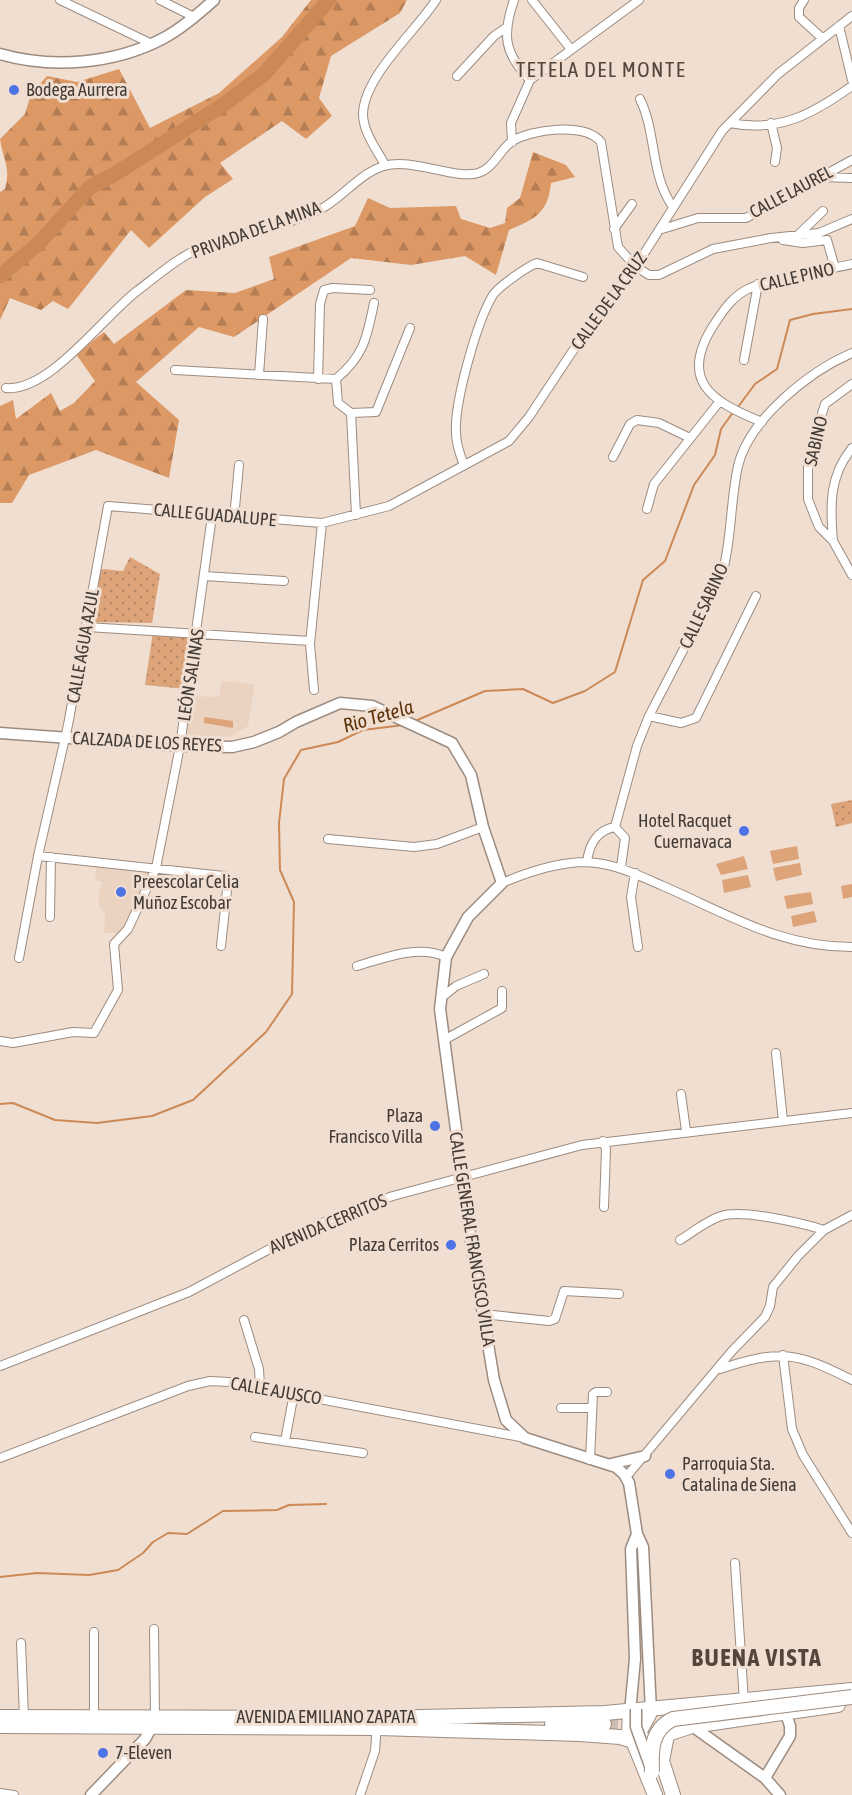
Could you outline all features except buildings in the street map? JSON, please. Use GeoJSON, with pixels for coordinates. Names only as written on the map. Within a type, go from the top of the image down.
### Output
{"type":"FeatureCollection","features":[{"type":"Feature","properties":{"kind":"main road","name":"AVENIDA EMILIANO ZAPATA"},"geometry":{"type":"LineString","coordinates":[[377,1723],[630,1712],[781,1699],[852,1690]]}},
{"type":"Feature","properties":{"kind":"main road"},"geometry":{"type":"LineString","coordinates":[[661,1795],[651,1768],[654,1740],[657,1731],[673,1719],[852,1697]]}},
{"type":"Feature","properties":{"kind":"main road","name":"AVENIDA EMILIANO ZAPATA"},"geometry":{"type":"LineString","coordinates":[[0,1726],[155,1721],[377,1723],[628,1737],[646,1742],[692,1726],[852,1703]]}},
{"type":"Feature","properties":{"kind":"main road"},"geometry":{"type":"LineString","coordinates":[[692,1726],[692,1714],[700,1706]]}},
{"type":"Feature","properties":{"kind":"main road"},"geometry":{"type":"LineString","coordinates":[[628,1737],[651,1710],[667,1735],[662,1761],[673,1795]]}},
{"type":"Feature","properties":{"kind":"main road"},"geometry":{"type":"LineString","coordinates":[[630,1712],[628,1737],[667,1795]]}},
{"type":"Feature","properties":{"kind":"main road","name":"AVENIDA EMILIANO ZAPATA"},"geometry":{"type":"LineString","coordinates":[[0,1717],[94,1717],[155,1721]]}},
{"type":"Feature","properties":{"kind":"main road"},"geometry":{"type":"LineString","coordinates":[[377,1723],[604,1724]]}},
{"type":"Feature","properties":{"kind":"main road"},"geometry":{"type":"LineString","coordinates":[[655,1795],[651,1752],[658,1749],[663,1751]]}},
{"type":"Feature","properties":{"kind":"street"},"geometry":{"type":"LineString","coordinates":[[60,0],[152,44]]}},
{"type":"Feature","properties":{"kind":"street"},"geometry":{"type":"LineString","coordinates":[[160,0],[194,17]]}},
{"type":"Feature","properties":{"kind":"street"},"geometry":{"type":"LineString","coordinates":[[0,54],[16,58],[75,63],[91,61],[152,44],[194,17],[214,0]]}},
{"type":"Feature","properties":{"kind":"street"},"geometry":{"type":"LineString","coordinates":[[436,0],[380,75],[364,108],[366,129],[385,165],[418,166],[476,174],[487,168],[512,142],[555,129],[583,132],[597,138],[602,145],[618,247],[635,266]]}},
{"type":"Feature","properties":{"kind":"street"},"geometry":{"type":"LineString","coordinates":[[514,0],[507,27],[506,40],[509,56],[530,80]]}},
{"type":"Feature","properties":{"kind":"street"},"geometry":{"type":"LineString","coordinates":[[532,0],[570,48]]}},
{"type":"Feature","properties":{"kind":"street"},"geometry":{"type":"LineString","coordinates":[[512,142],[511,123],[530,80],[570,48],[639,0]]}},
{"type":"Feature","properties":{"kind":"street"},"geometry":{"type":"LineString","coordinates":[[804,0],[799,8],[799,17],[822,38]]}},
{"type":"Feature","properties":{"kind":"street","name":"CALLE DE LA CRUZ"},"geometry":{"type":"LineString","coordinates":[[322,523],[389,506],[513,436],[635,266],[699,164],[730,123],[778,74],[852,16]]}},
{"type":"Feature","properties":{"kind":"street"},"geometry":{"type":"LineString","coordinates":[[839,26],[852,80]]}},
{"type":"Feature","properties":{"kind":"street"},"geometry":{"type":"LineString","coordinates":[[457,76],[494,36],[507,27]]}},
{"type":"Feature","properties":{"kind":"street"},"geometry":{"type":"LineString","coordinates":[[730,123],[771,123],[800,119],[816,112],[852,86]]}},
{"type":"Feature","properties":{"kind":"street"},"geometry":{"type":"LineString","coordinates":[[640,99],[649,121],[653,154],[662,188],[673,207]]}},
{"type":"Feature","properties":{"kind":"street"},"geometry":{"type":"LineString","coordinates":[[771,123],[777,148],[776,162]]}},
{"type":"Feature","properties":{"kind":"street","name":"CALLE LAUREL"},"geometry":{"type":"LineString","coordinates":[[658,230],[698,219],[746,218],[852,160]]}},
{"type":"Feature","properties":{"kind":"street","name":"PRIVADA DE LA MINA"},"geometry":{"type":"LineString","coordinates":[[6,388],[18,389],[46,376],[129,297],[183,256],[202,247],[320,209],[385,165]]}},
{"type":"Feature","properties":{"kind":"street"},"geometry":{"type":"LineString","coordinates":[[820,177],[852,178]]}},
{"type":"Feature","properties":{"kind":"street"},"geometry":{"type":"LineString","coordinates":[[614,229],[632,204]]}},
{"type":"Feature","properties":{"kind":"street"},"geometry":{"type":"LineString","coordinates":[[798,235],[823,211]]}},
{"type":"Feature","properties":{"kind":"street","name":"CALLE LAUREL"},"geometry":{"type":"LineString","coordinates":[[635,266],[649,274],[659,275],[713,249],[771,238],[827,231],[852,219]]}},
{"type":"Feature","properties":{"kind":"street"},"geometry":{"type":"LineString","coordinates":[[771,238],[804,243],[827,240],[835,268]]}},
{"type":"Feature","properties":{"kind":"street"},"geometry":{"type":"LineString","coordinates":[[464,465],[456,433],[456,414],[474,344],[492,297],[498,289],[537,262],[583,277]]}},
{"type":"Feature","properties":{"kind":"street","name":"CALLE PINO"},"geometry":{"type":"LineString","coordinates":[[762,422],[722,403],[705,387],[700,378],[699,350],[730,302],[738,294],[758,284],[852,264]]}},
{"type":"Feature","properties":{"kind":"street"},"geometry":{"type":"LineString","coordinates":[[744,360],[758,284]]}},
{"type":"Feature","properties":{"kind":"street"},"geometry":{"type":"LineString","coordinates":[[318,378],[320,304],[324,290],[333,288],[370,290]]}},
{"type":"Feature","properties":{"kind":"street"},"geometry":{"type":"LineString","coordinates":[[175,370],[336,379],[351,367],[362,351],[374,303]]}},
{"type":"Feature","properties":{"kind":"street"},"geometry":{"type":"LineString","coordinates":[[259,375],[263,319]]}},
{"type":"Feature","properties":{"kind":"street"},"geometry":{"type":"LineString","coordinates":[[336,379],[338,403],[351,414],[376,412],[410,328]]}},
{"type":"Feature","properties":{"kind":"street","name":"CALLE SABINO"},"geometry":{"type":"LineString","coordinates":[[615,827],[637,746],[649,716],[722,574],[728,555],[739,462],[762,422],[804,382],[830,362],[852,353]]}},
{"type":"Feature","properties":{"kind":"street","name":"SABINO"},"geometry":{"type":"LineString","coordinates":[[852,384],[841,389],[825,404],[808,459],[808,499],[819,527],[833,541],[852,575]]}},
{"type":"Feature","properties":{"kind":"street"},"geometry":{"type":"LineString","coordinates":[[647,509],[654,484],[690,438],[722,403]]}},
{"type":"Feature","properties":{"kind":"street"},"geometry":{"type":"LineString","coordinates":[[351,414],[356,515]]}},
{"type":"Feature","properties":{"kind":"street"},"geometry":{"type":"LineString","coordinates":[[613,457],[630,424],[637,420],[659,423],[690,438]]}},
{"type":"Feature","properties":{"kind":"street"},"geometry":{"type":"LineString","coordinates":[[833,541],[830,512],[834,480],[841,461],[852,448]]}},
{"type":"Feature","properties":{"kind":"street"},"geometry":{"type":"LineString","coordinates":[[234,518],[239,465]]}},
{"type":"Feature","properties":{"kind":"street","name":"CALLE GUADALUPE"},"geometry":{"type":"LineString","coordinates":[[108,507],[322,523]]}},
{"type":"Feature","properties":{"kind":"street","name":"CALLE AGUA AZUL"},"geometry":{"type":"LineString","coordinates":[[19,958],[38,856],[87,627],[108,507]]}},
{"type":"Feature","properties":{"kind":"street"},"geometry":{"type":"LineString","coordinates":[[813,512],[830,512]]}},
{"type":"Feature","properties":{"kind":"street","name":"LEÓN SALINAS"},"geometry":{"type":"LineString","coordinates":[[0,1041],[13,1043],[74,1032],[94,1033],[118,990],[114,944],[128,929],[156,868],[180,746],[212,516]]}},
{"type":"Feature","properties":{"kind":"street"},"geometry":{"type":"LineString","coordinates":[[314,690],[310,641],[322,523]]}},
{"type":"Feature","properties":{"kind":"street"},"geometry":{"type":"LineString","coordinates":[[204,576],[284,581]]}},
{"type":"Feature","properties":{"kind":"street"},"geometry":{"type":"LineString","coordinates":[[649,716],[681,723],[696,717],[756,596]]}},
{"type":"Feature","properties":{"kind":"street"},"geometry":{"type":"LineString","coordinates":[[87,627],[197,632],[310,641]]}},
{"type":"Feature","properties":{"kind":"street","name":"CALZADA DE LOS REYES"},"geometry":{"type":"LineString","coordinates":[[0,733],[180,746],[232,747],[254,742],[340,704],[372,706],[452,743],[471,775],[483,828],[502,883]]}},
{"type":"Feature","properties":{"kind":"street"},"geometry":{"type":"LineString","coordinates":[[587,862],[596,836],[608,828],[615,827],[625,838],[621,867]]}},
{"type":"Feature","properties":{"kind":"street"},"geometry":{"type":"LineString","coordinates":[[328,840],[414,847],[437,844],[483,828]]}},
{"type":"Feature","properties":{"kind":"street"},"geometry":{"type":"LineString","coordinates":[[38,856],[228,878],[221,946]]}},
{"type":"Feature","properties":{"kind":"street"},"geometry":{"type":"LineString","coordinates":[[50,917],[51,857]]}},
{"type":"Feature","properties":{"kind":"street"},"geometry":{"type":"LineString","coordinates":[[502,883],[552,867],[587,862],[621,867],[773,936],[829,947],[852,947]]}},
{"type":"Feature","properties":{"kind":"street"},"geometry":{"type":"LineString","coordinates":[[635,873],[631,897],[638,947]]}},
{"type":"Feature","properties":{"kind":"street","name":"CALLE GENERAL FRANCISCO VILLA"},"geometry":{"type":"LineString","coordinates":[[502,883],[468,917],[446,957],[441,998],[444,1040],[463,1176],[483,1314],[500,1406],[506,1420],[525,1438],[616,1467],[626,1477]]}},
{"type":"Feature","properties":{"kind":"street"},"geometry":{"type":"LineString","coordinates":[[357,966],[413,952],[435,953],[446,957]]}},
{"type":"Feature","properties":{"kind":"street"},"geometry":{"type":"LineString","coordinates":[[441,998],[456,986],[484,975]]}},
{"type":"Feature","properties":{"kind":"street"},"geometry":{"type":"LineString","coordinates":[[444,1040],[499,1010],[503,1004],[502,991]]}},
{"type":"Feature","properties":{"kind":"street"},"geometry":{"type":"LineString","coordinates":[[776,1053],[783,1121]]}},
{"type":"Feature","properties":{"kind":"street"},"geometry":{"type":"LineString","coordinates":[[681,1094],[686,1131]]}},
{"type":"Feature","properties":{"kind":"street","name":"AVENIDA CERRITOS"},"geometry":{"type":"LineString","coordinates":[[0,1366],[189,1292],[233,1271],[259,1253],[349,1211],[463,1176],[546,1153],[603,1141],[852,1113]]}},
{"type":"Feature","properties":{"kind":"street"},"geometry":{"type":"LineString","coordinates":[[603,1141],[606,1149],[604,1207]]}},
{"type":"Feature","properties":{"kind":"street"},"geometry":{"type":"LineString","coordinates":[[680,1240],[707,1223],[730,1214],[793,1222],[824,1230]]}},
{"type":"Feature","properties":{"kind":"street"},"geometry":{"type":"LineString","coordinates":[[651,1768],[636,1722],[642,1667],[638,1553],[634,1505],[626,1477],[767,1314],[772,1287],[798,1256],[824,1230],[852,1215]]}},
{"type":"Feature","properties":{"kind":"street"},"geometry":{"type":"LineString","coordinates":[[483,1314],[549,1321],[558,1315],[564,1291],[619,1294]]}},
{"type":"Feature","properties":{"kind":"street"},"geometry":{"type":"LineString","coordinates":[[244,1320],[259,1369],[260,1387]]}},
{"type":"Feature","properties":{"kind":"street"},"geometry":{"type":"LineString","coordinates":[[720,1368],[761,1357],[783,1355],[802,1357],[852,1380]]}},
{"type":"Feature","properties":{"kind":"street"},"geometry":{"type":"LineString","coordinates":[[783,1355],[792,1430],[803,1455],[852,1533]]}},
{"type":"Feature","properties":{"kind":"street","name":"CALLE AJUSCO"},"geometry":{"type":"LineString","coordinates":[[0,1458],[188,1386],[210,1381],[294,1393],[525,1438]]}},
{"type":"Feature","properties":{"kind":"street"},"geometry":{"type":"LineString","coordinates":[[590,1460],[593,1392],[607,1392]]}},
{"type":"Feature","properties":{"kind":"street"},"geometry":{"type":"LineString","coordinates":[[285,1441],[294,1393]]}},
{"type":"Feature","properties":{"kind":"street"},"geometry":{"type":"LineString","coordinates":[[561,1408],[592,1408]]}},
{"type":"Feature","properties":{"kind":"street"},"geometry":{"type":"LineString","coordinates":[[255,1437],[363,1453]]}},
{"type":"Feature","properties":{"kind":"street"},"geometry":{"type":"LineString","coordinates":[[608,1464],[645,1456]]}},
{"type":"Feature","properties":{"kind":"street"},"geometry":{"type":"LineString","coordinates":[[637,1534],[642,1547],[651,1710]]}},
{"type":"Feature","properties":{"kind":"street"},"geometry":{"type":"LineString","coordinates":[[630,1712],[635,1659],[631,1549],[637,1534]]}},
{"type":"Feature","properties":{"kind":"street"},"geometry":{"type":"LineString","coordinates":[[735,1563],[744,1702]]}},
{"type":"Feature","properties":{"kind":"street"},"geometry":{"type":"LineString","coordinates":[[91,1795],[145,1739],[155,1721],[154,1629]]}},
{"type":"Feature","properties":{"kind":"street"},"geometry":{"type":"LineString","coordinates":[[94,1632],[94,1717]]}},
{"type":"Feature","properties":{"kind":"street"},"geometry":{"type":"LineString","coordinates":[[21,1643],[24,1717]]}},
{"type":"Feature","properties":{"kind":"street"},"geometry":{"type":"LineString","coordinates":[[765,1778],[790,1736],[781,1699]]}},
{"type":"Feature","properties":{"kind":"street"},"geometry":{"type":"LineString","coordinates":[[360,1795],[375,1751],[377,1723]]}},
{"type":"Feature","properties":{"kind":"street"},"geometry":{"type":"LineString","coordinates":[[692,1726],[765,1778],[780,1795]]}},
{"type":"Feature","properties":{"kind":"street"},"geometry":{"type":"LineString","coordinates":[[0,1793],[14,1795]]}},
{"type":"Feature","properties":{"kind":"shaded area"},"geometry":{"type":"Polygon","coordinates":[[[130,557],[160,574],[152,623],[88,622],[96,573],[103,569],[123,571],[130,557]]]}},
{"type":"Feature","properties":{"kind":"shaded area"},"geometry":{"type":"Polygon","coordinates":[[[153,632],[193,635],[186,689],[145,685],[153,632]]]}},
{"type":"Feature","properties":{"kind":"shaded area"},"geometry":{"type":"Polygon","coordinates":[[[221,681],[255,684],[248,726],[229,737],[223,737],[223,742],[186,737],[191,696],[219,697],[221,681]]]}},
{"type":"Feature","properties":{"kind":"shaded area"},"geometry":{"type":"Polygon","coordinates":[[[204,717],[233,721],[233,728],[204,723],[204,717]]]}},
{"type":"Feature","properties":{"kind":"shaded area"},"geometry":{"type":"Polygon","coordinates":[[[852,800],[852,823],[836,827],[831,804],[852,800]]]}},
{"type":"Feature","properties":{"kind":"shaded area"},"geometry":{"type":"Polygon","coordinates":[[[797,846],[799,859],[773,864],[770,851],[797,846]]]}},
{"type":"Feature","properties":{"kind":"shaded area"},"geometry":{"type":"Polygon","coordinates":[[[744,856],[748,869],[721,875],[716,864],[744,856]]]}},
{"type":"Feature","properties":{"kind":"shaded area","name":"Preescolar Celia Muñoz Escobar"},"geometry":{"type":"Polygon","coordinates":[[[97,859],[156,868],[125,933],[104,933],[105,913],[100,908],[98,897],[102,882],[95,880],[97,859]]]}},
{"type":"Feature","properties":{"kind":"shaded area"},"geometry":{"type":"Polygon","coordinates":[[[800,863],[802,875],[776,881],[773,868],[800,863]]]}},
{"type":"Feature","properties":{"kind":"shaded area"},"geometry":{"type":"Polygon","coordinates":[[[748,875],[751,887],[724,893],[722,880],[748,875]]]}},
{"type":"Feature","properties":{"kind":"shaded area"},"geometry":{"type":"Polygon","coordinates":[[[852,884],[852,897],[843,899],[841,886],[852,884]]]}},
{"type":"Feature","properties":{"kind":"shaded area"},"geometry":{"type":"Polygon","coordinates":[[[811,892],[813,904],[787,909],[784,896],[811,892]]]}},
{"type":"Feature","properties":{"kind":"shaded area"},"geometry":{"type":"Polygon","coordinates":[[[814,911],[817,922],[793,927],[791,916],[814,911]]]}},
{"type":"Feature","properties":{"kind":"green space"},"geometry":{"type":"Polygon","coordinates":[[[311,0],[407,0],[400,13],[331,56],[319,98],[332,116],[306,139],[282,121],[220,163],[233,179],[205,197],[149,248],[131,230],[68,309],[53,301],[41,310],[10,298],[0,320],[0,192],[5,189],[7,175],[0,139],[25,114],[31,94],[47,76],[77,82],[119,69],[150,128],[219,93],[282,37],[311,0]]]}},
{"type":"Feature","properties":{"kind":"green space"},"geometry":{"type":"Polygon","coordinates":[[[533,152],[566,165],[575,177],[551,183],[547,201],[539,214],[509,230],[496,275],[465,256],[411,265],[351,258],[234,337],[199,327],[136,382],[179,420],[169,478],[96,450],[29,475],[12,503],[0,503],[0,406],[13,400],[16,419],[51,393],[60,411],[74,403],[95,381],[76,354],[104,332],[114,344],[186,290],[235,293],[274,279],[269,257],[355,226],[368,198],[390,208],[456,206],[461,219],[490,228],[505,223],[507,208],[520,198],[533,152]]]}},
{"type":"Feature","properties":{"kind":"waterway"},"geometry":{"type":"LineString","coordinates":[[0,276],[38,244],[90,187],[115,174],[223,105],[264,74],[329,0]]}},
{"type":"Feature","properties":{"kind":"waterway","name":"Rio Tetela"},"geometry":{"type":"LineString","coordinates":[[738,407],[755,384],[777,369],[790,320],[813,314],[852,309]]}},
{"type":"Feature","properties":{"kind":"waterway","name":"Rio Tetela"},"geometry":{"type":"LineString","coordinates":[[415,721],[485,691],[523,689],[553,703],[585,691],[615,672],[643,580],[665,561],[694,485],[715,455],[721,429],[734,411]]}},
{"type":"Feature","properties":{"kind":"waterway","name":"Rio Tetela"},"geometry":{"type":"LineString","coordinates":[[0,1104],[13,1103],[55,1120],[97,1123],[152,1116],[193,1100],[266,1032],[292,994],[294,902],[280,870],[279,823],[284,779],[301,750],[338,742],[363,730],[404,725]]}},
{"type":"Feature","properties":{"kind":"waterway"},"geometry":{"type":"LineString","coordinates":[[0,1577],[37,1573],[89,1575],[118,1570],[168,1533],[187,1534],[223,1511],[277,1510],[289,1505],[326,1504]]}},
{"type":"Feature","properties":{"kind":"tunnel"},"geometry":{"type":"LineString","coordinates":[[604,1724],[639,1728]]}},
{"type":"Feature","properties":{"kind":"place","name":"Bodega Aurrera"},"geometry":{"type":"Point","coordinates":[14,90]}},
{"type":"Feature","properties":{"kind":"place","name":"Hotel Racquet Cuernavaca"},"geometry":{"type":"Point","coordinates":[744,831]}},
{"type":"Feature","properties":{"kind":"place","name":"Preescolar Celia Muñoz Escobar"},"geometry":{"type":"Point","coordinates":[121,892]}},
{"type":"Feature","properties":{"kind":"place","name":"Plaza Francisco Villa"},"geometry":{"type":"Point","coordinates":[435,1126]}},
{"type":"Feature","properties":{"kind":"place","name":"Plaza Cerritos"},"geometry":{"type":"Point","coordinates":[451,1245]}},
{"type":"Feature","properties":{"kind":"place","name":"Parroquia Sta. Catalina de Siena"},"geometry":{"type":"Point","coordinates":[670,1474]}},
{"type":"Feature","properties":{"kind":"place","name":"7-Eleven"},"geometry":{"type":"Point","coordinates":[103,1753]}},
{"type":"Feature","properties":{"kind":"district","name":"TETELA DEL MONTE"},"geometry":{"type":"Point","coordinates":[601,70]}},
{"type":"Feature","properties":{"kind":"district","name":"BUENA VISTA"},"geometry":{"type":"Point","coordinates":[757,1658]}}]}
